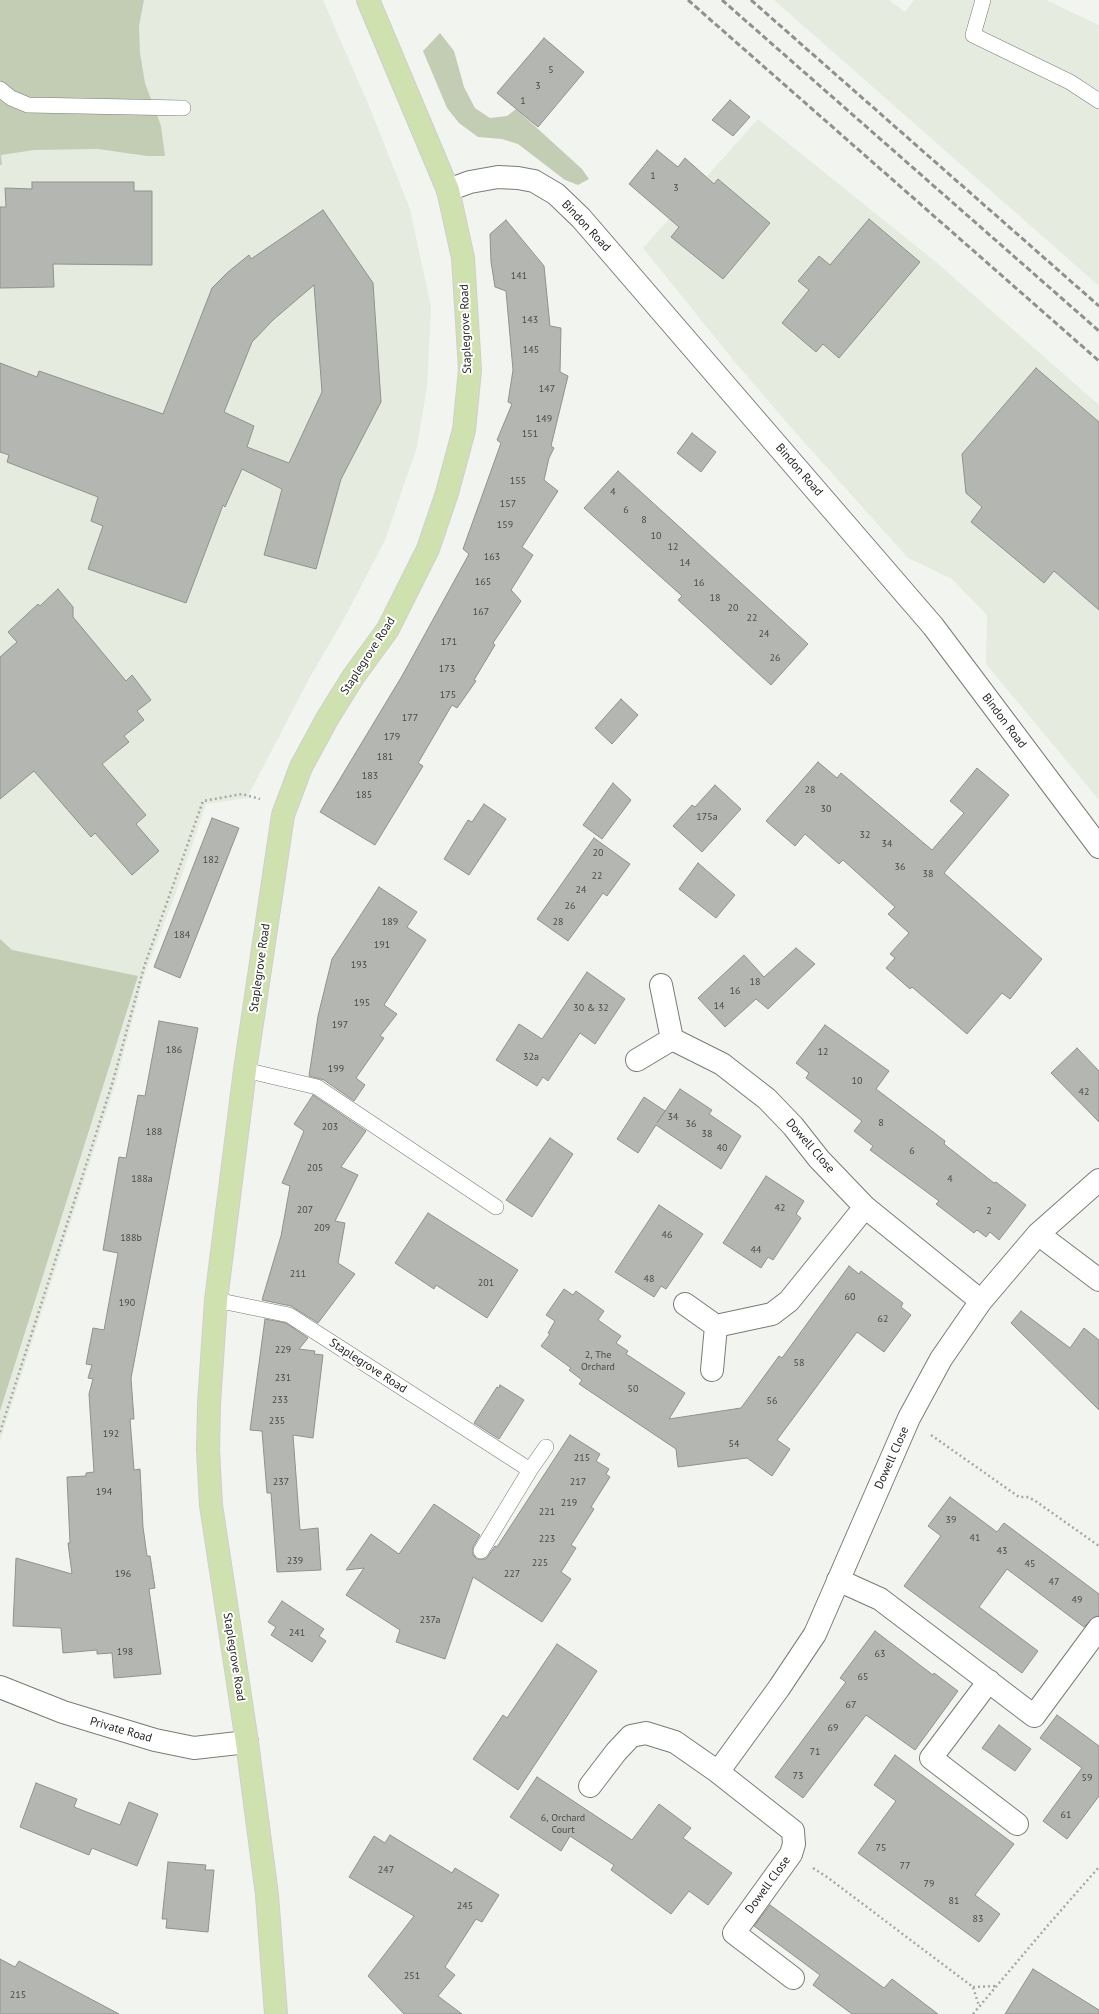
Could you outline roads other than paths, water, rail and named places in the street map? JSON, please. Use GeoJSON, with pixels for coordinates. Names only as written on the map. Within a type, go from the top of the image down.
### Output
{"type":"FeatureCollection","features":[{"type":"Feature","properties":{"kind":"main road","name":"Staplegrove Road"},"geometry":{"type":"LineString","coordinates":[[276,2014],[267,1895],[247,1742],[211,1505],[208,1434],[211,1361],[216,1300],[245,1070],[277,849],[286,806],[301,767],[327,719],[353,677],[388,629],[428,549],[447,493],[464,430],[470,370],[463,258],[448,190],[368,0]]}},
{"type":"Feature","properties":{"kind":"street","name":"Bindon Road"},"geometry":{"type":"LineString","coordinates":[[448,190],[470,182],[498,177],[534,181],[556,194],[581,218],[933,626],[1099,847]]}},
{"type":"Feature","properties":{"kind":"street"},"geometry":{"type":"LineString","coordinates":[[637,1060],[672,1039],[661,985]]}},
{"type":"Feature","properties":{"kind":"street","name":"Dowell Close"},"geometry":{"type":"LineString","coordinates":[[672,1039],[722,1064],[767,1098],[793,1126],[818,1158],[865,1207],[981,1301]]}},
{"type":"Feature","properties":{"kind":"street","name":"Dowell Close"},"geometry":{"type":"LineString","coordinates":[[718,1772],[779,1688],[815,1634],[909,1418],[941,1359],[981,1301],[1038,1234],[1099,1180]]}},
{"type":"Feature","properties":{"kind":"street"},"geometry":{"type":"LineString","coordinates":[[685,1304],[716,1326],[772,1314],[789,1301],[865,1207]]}},
{"type":"Feature","properties":{"kind":"street"},"geometry":{"type":"LineString","coordinates":[[1038,1234],[1099,1280]]}},
{"type":"Feature","properties":{"kind":"street"},"geometry":{"type":"LineString","coordinates":[[712,1370],[716,1326]]}},
{"type":"Feature","properties":{"kind":"street"},"geometry":{"type":"LineString","coordinates":[[838,1580],[880,1599],[1034,1716],[1099,1628]]}},
{"type":"Feature","properties":{"kind":"street"},"geometry":{"type":"LineString","coordinates":[[988,1681],[931,1758],[1017,1824]]}},
{"type":"Feature","properties":{"kind":"street","name":"Private Road"},"geometry":{"type":"LineString","coordinates":[[0,1688],[63,1712],[155,1740],[194,1748],[247,1742]]}},
{"type":"Feature","properties":{"kind":"street","name":"Dowell Close"},"geometry":{"type":"LineString","coordinates":[[590,1786],[616,1752],[631,1736],[646,1733],[675,1742],[718,1772],[793,1831],[794,1844],[791,1854],[734,1933],[793,1978]]}},
{"type":"Feature","properties":{"kind":"lane"},"geometry":{"type":"LineString","coordinates":[[983,0],[973,35],[1070,82],[1099,100]]}},
{"type":"Feature","properties":{"kind":"lane"},"geometry":{"type":"LineString","coordinates":[[0,89],[11,98],[28,104],[183,108]]}},
{"type":"Feature","properties":{"kind":"lane"},"geometry":{"type":"LineString","coordinates":[[245,1070],[317,1087],[496,1208]]}},
{"type":"Feature","properties":{"kind":"lane","name":"Staplegrove Road"},"geometry":{"type":"LineString","coordinates":[[216,1300],[289,1315],[530,1470]]}},
{"type":"Feature","properties":{"kind":"lane"},"geometry":{"type":"LineString","coordinates":[[481,1551],[530,1470],[546,1447]]}},
{"type":"Feature","properties":{"kind":"railway"},"geometry":{"type":"LineString","coordinates":[[688,0],[1099,361]]}},
{"type":"Feature","properties":{"kind":"railway"},"geometry":{"type":"LineString","coordinates":[[722,0],[1099,331]]}},
{"type":"Feature","properties":{"kind":"railway"},"geometry":{"type":"LineString","coordinates":[[751,0],[1099,306]]}}]}
